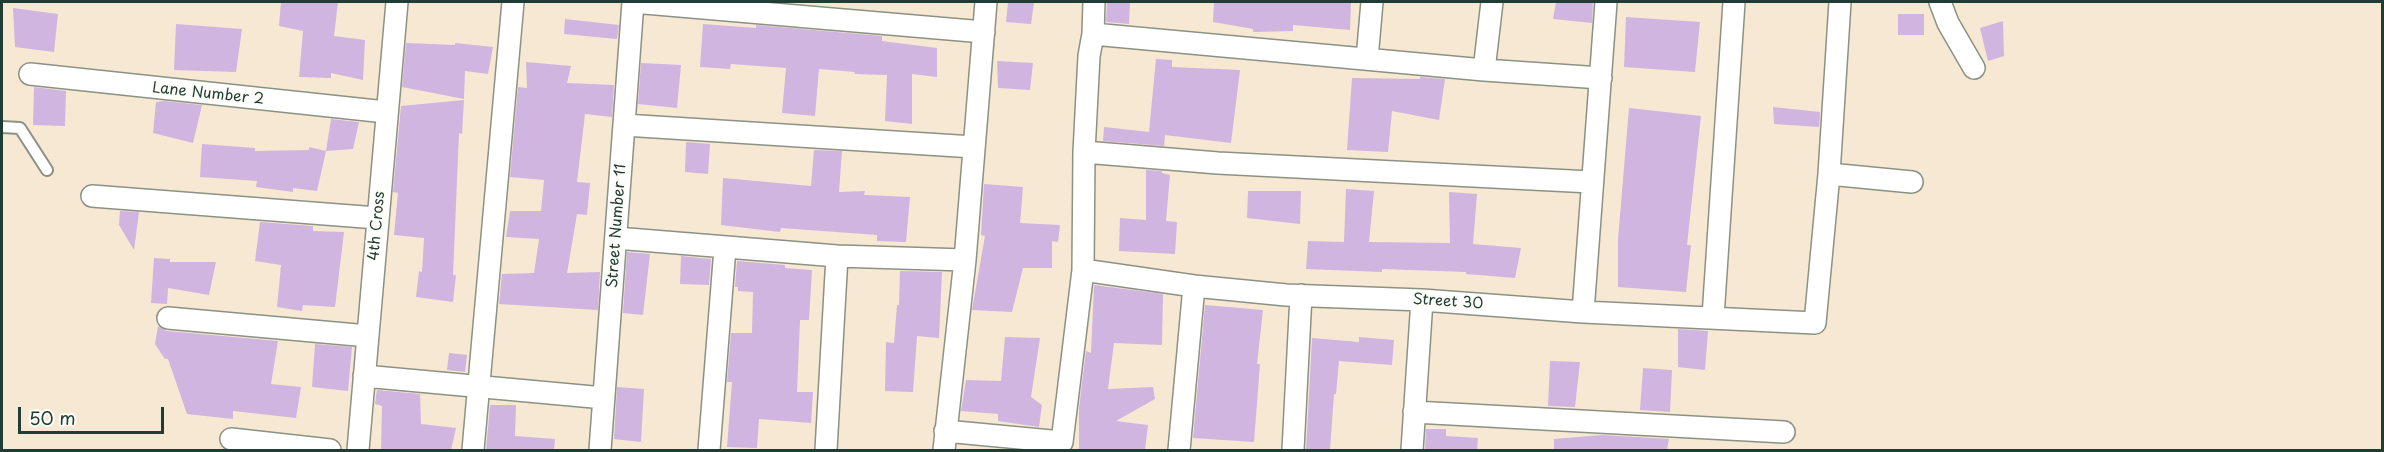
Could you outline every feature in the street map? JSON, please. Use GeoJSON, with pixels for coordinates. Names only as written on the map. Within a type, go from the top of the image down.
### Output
{"type":"FeatureCollection","features":[{"type":"Feature","properties":{"kind":"street","name":"4th Cross"},"geometry":{"type":"LineString","coordinates":[[358,450],[397,2]]}},
{"type":"Feature","properties":{"kind":"street"},"geometry":{"type":"LineString","coordinates":[[473,450],[513,2]]}},
{"type":"Feature","properties":{"kind":"street"},"geometry":{"type":"LineString","coordinates":[[633,2],[984,32]]}},
{"type":"Feature","properties":{"kind":"street","name":"Street Number 11"},"geometry":{"type":"LineString","coordinates":[[600,450],[633,2]]}},
{"type":"Feature","properties":{"kind":"street"},"geometry":{"type":"LineString","coordinates":[[986,2],[965,260],[944,440],[1062,446],[1083,270],[1084,152],[1094,2]]}},
{"type":"Feature","properties":{"kind":"street"},"geometry":{"type":"LineString","coordinates":[[1368,59],[1372,2]]}},
{"type":"Feature","properties":{"kind":"street"},"geometry":{"type":"LineString","coordinates":[[1484,70],[1492,2]]}},
{"type":"Feature","properties":{"kind":"street"},"geometry":{"type":"LineString","coordinates":[[1583,312],[1606,2]]}},
{"type":"Feature","properties":{"kind":"street"},"geometry":{"type":"LineString","coordinates":[[1713,316],[1734,2]]}},
{"type":"Feature","properties":{"kind":"street"},"geometry":{"type":"LineString","coordinates":[[1840,2],[1828,174],[1912,182]]}},
{"type":"Feature","properties":{"kind":"street"},"geometry":{"type":"LineString","coordinates":[[1940,2],[1948,23],[1974,68]]}},
{"type":"Feature","properties":{"kind":"street"},"geometry":{"type":"LineString","coordinates":[[1093,34],[1484,70],[1601,78]]}},
{"type":"Feature","properties":{"kind":"street","name":"Lane Number 2"},"geometry":{"type":"LineString","coordinates":[[30,74],[386,112]]}},
{"type":"Feature","properties":{"kind":"street"},"geometry":{"type":"LineString","coordinates":[[624,126],[974,147]]}},
{"type":"Feature","properties":{"kind":"street"},"geometry":{"type":"LineString","coordinates":[[1084,152],[1218,163],[1592,182]]}},
{"type":"Feature","properties":{"kind":"street","name":"Street 30"},"geometry":{"type":"LineString","coordinates":[[1083,270],[1194,286],[1301,295],[1815,323],[1828,174]]}},
{"type":"Feature","properties":{"kind":"street"},"geometry":{"type":"LineString","coordinates":[[92,196],[377,218]]}},
{"type":"Feature","properties":{"kind":"street"},"geometry":{"type":"LineString","coordinates":[[616,238],[837,256],[965,260]]}},
{"type":"Feature","properties":{"kind":"street"},"geometry":{"type":"LineString","coordinates":[[709,450],[725,248]]}},
{"type":"Feature","properties":{"kind":"street"},"geometry":{"type":"LineString","coordinates":[[826,450],[837,256]]}},
{"type":"Feature","properties":{"kind":"street"},"geometry":{"type":"LineString","coordinates":[[1179,450],[1194,286]]}},
{"type":"Feature","properties":{"kind":"street"},"geometry":{"type":"LineString","coordinates":[[1293,450],[1301,295]]}},
{"type":"Feature","properties":{"kind":"street"},"geometry":{"type":"LineString","coordinates":[[1412,450],[1422,300]]}},
{"type":"Feature","properties":{"kind":"street"},"geometry":{"type":"LineString","coordinates":[[168,318],[368,336]]}},
{"type":"Feature","properties":{"kind":"street"},"geometry":{"type":"LineString","coordinates":[[364,376],[604,398]]}},
{"type":"Feature","properties":{"kind":"street"},"geometry":{"type":"LineString","coordinates":[[1414,412],[1784,432]]}},
{"type":"Feature","properties":{"kind":"street"},"geometry":{"type":"LineString","coordinates":[[231,439],[330,450]]}},
{"type":"Feature","properties":{"kind":"lane"},"geometry":{"type":"LineString","coordinates":[[2,127],[20,128],[47,170]]}},
{"type":"Feature","properties":{"kind":"building"},"geometry":{"type":"Polygon","coordinates":[[[281,2],[338,2],[334,36],[365,40],[363,80],[331,73],[331,78],[299,77],[303,31],[279,26],[281,2]]]}},
{"type":"Feature","properties":{"kind":"building"},"geometry":{"type":"Polygon","coordinates":[[[1008,2],[1034,2],[1031,24],[1006,22],[1008,2]]]}},
{"type":"Feature","properties":{"kind":"building"},"geometry":{"type":"Polygon","coordinates":[[[1107,2],[1130,2],[1129,24],[1106,22],[1107,2]]]}},
{"type":"Feature","properties":{"kind":"building"},"geometry":{"type":"Polygon","coordinates":[[[1214,2],[1351,2],[1350,30],[1293,25],[1293,31],[1253,32],[1253,29],[1213,22],[1214,2]]]}},
{"type":"Feature","properties":{"kind":"building"},"geometry":{"type":"Polygon","coordinates":[[[1556,2],[1593,2],[1592,23],[1553,19],[1556,2]]]}},
{"type":"Feature","properties":{"kind":"building"},"geometry":{"type":"Polygon","coordinates":[[[13,8],[58,14],[54,52],[15,47],[13,8]]]}},
{"type":"Feature","properties":{"kind":"building"},"geometry":{"type":"Polygon","coordinates":[[[1898,14],[1924,14],[1924,35],[1898,35],[1898,14]]]}},
{"type":"Feature","properties":{"kind":"building"},"geometry":{"type":"Polygon","coordinates":[[[1626,17],[1700,22],[1695,72],[1624,67],[1626,17]]]}},
{"type":"Feature","properties":{"kind":"building"},"geometry":{"type":"Polygon","coordinates":[[[565,19],[619,25],[617,39],[564,34],[565,19]]]}},
{"type":"Feature","properties":{"kind":"building"},"geometry":{"type":"Polygon","coordinates":[[[2003,21],[2004,56],[1988,61],[1980,28],[2003,21]]]}},
{"type":"Feature","properties":{"kind":"building"},"geometry":{"type":"Polygon","coordinates":[[[176,24],[242,29],[236,72],[174,70],[176,24]]]}},
{"type":"Feature","properties":{"kind":"building"},"geometry":{"type":"Polygon","coordinates":[[[703,24],[756,28],[756,25],[882,36],[882,41],[937,48],[937,77],[912,74],[912,124],[885,121],[887,75],[854,74],[855,72],[819,69],[815,116],[782,113],[786,68],[731,64],[730,69],[700,67],[703,24]]]}},
{"type":"Feature","properties":{"kind":"building"},"geometry":{"type":"Polygon","coordinates":[[[406,43],[455,45],[455,43],[493,47],[488,74],[465,71],[464,99],[402,87],[406,43]]]}},
{"type":"Feature","properties":{"kind":"building"},"geometry":{"type":"Polygon","coordinates":[[[1156,59],[1172,60],[1172,67],[1240,70],[1231,143],[1165,135],[1164,146],[1103,141],[1104,127],[1149,132],[1156,59]]]}},
{"type":"Feature","properties":{"kind":"building"},"geometry":{"type":"Polygon","coordinates":[[[997,61],[1033,63],[1030,90],[998,88],[997,61]]]}},
{"type":"Feature","properties":{"kind":"building"},"geometry":{"type":"Polygon","coordinates":[[[526,62],[571,66],[567,83],[614,85],[612,117],[585,114],[577,182],[590,183],[587,215],[577,214],[567,273],[600,272],[598,310],[499,304],[502,274],[534,273],[539,239],[506,237],[510,211],[541,211],[544,180],[510,177],[518,87],[527,88],[526,62]]]}},
{"type":"Feature","properties":{"kind":"building"},"geometry":{"type":"Polygon","coordinates":[[[641,63],[681,65],[677,108],[638,104],[641,63]]]}},
{"type":"Feature","properties":{"kind":"building"},"geometry":{"type":"Polygon","coordinates":[[[1420,77],[1445,79],[1439,120],[1392,111],[1388,152],[1347,150],[1352,78],[1420,79],[1420,77]]]}},
{"type":"Feature","properties":{"kind":"building"},"geometry":{"type":"Polygon","coordinates":[[[34,87],[66,91],[65,126],[33,125],[34,87]]]}},
{"type":"Feature","properties":{"kind":"building"},"geometry":{"type":"Polygon","coordinates":[[[464,100],[462,134],[459,133],[453,275],[456,275],[453,302],[416,297],[419,271],[422,272],[424,238],[394,235],[398,193],[393,192],[401,106],[464,100]]]}},
{"type":"Feature","properties":{"kind":"building"},"geometry":{"type":"Polygon","coordinates":[[[156,102],[202,105],[193,143],[153,133],[156,102]]]}},
{"type":"Feature","properties":{"kind":"building"},"geometry":{"type":"Polygon","coordinates":[[[1773,107],[1820,112],[1819,127],[1774,124],[1773,107]]]}},
{"type":"Feature","properties":{"kind":"building"},"geometry":{"type":"Polygon","coordinates":[[[1629,108],[1701,116],[1687,245],[1691,245],[1686,292],[1618,287],[1618,239],[1629,108]]]}},
{"type":"Feature","properties":{"kind":"building"},"geometry":{"type":"Polygon","coordinates":[[[331,119],[359,122],[353,149],[326,151],[331,119]]]}},
{"type":"Feature","properties":{"kind":"building"},"geometry":{"type":"Polygon","coordinates":[[[686,142],[710,144],[708,174],[685,172],[686,142]]]}},
{"type":"Feature","properties":{"kind":"building"},"geometry":{"type":"Polygon","coordinates":[[[202,144],[255,148],[255,151],[309,150],[309,147],[326,151],[317,191],[293,188],[293,192],[256,187],[257,181],[200,177],[202,144]]]}},
{"type":"Feature","properties":{"kind":"building"},"geometry":{"type":"Polygon","coordinates":[[[814,150],[842,151],[839,192],[865,191],[864,195],[910,197],[906,242],[877,241],[877,235],[781,228],[780,232],[721,225],[723,178],[811,186],[814,150]]]}},
{"type":"Feature","properties":{"kind":"building"},"geometry":{"type":"Polygon","coordinates":[[[1146,170],[1162,171],[1170,175],[1166,221],[1177,222],[1175,254],[1119,251],[1120,218],[1146,220],[1146,170]]]}},
{"type":"Feature","properties":{"kind":"building"},"geometry":{"type":"Polygon","coordinates":[[[984,184],[1023,187],[1020,223],[1060,225],[1058,242],[1052,241],[1052,268],[1023,268],[1012,312],[972,310],[985,236],[981,235],[984,184]]]}},
{"type":"Feature","properties":{"kind":"building"},"geometry":{"type":"Polygon","coordinates":[[[1346,189],[1374,191],[1369,242],[1450,243],[1449,192],[1477,194],[1473,244],[1521,248],[1515,278],[1466,274],[1466,272],[1306,269],[1308,241],[1344,242],[1346,189]]]}},
{"type":"Feature","properties":{"kind":"building"},"geometry":{"type":"Polygon","coordinates":[[[1248,191],[1301,191],[1300,224],[1247,218],[1248,191]]]}},
{"type":"Feature","properties":{"kind":"building"},"geometry":{"type":"Polygon","coordinates":[[[120,211],[139,212],[134,250],[119,225],[120,211]]]}},
{"type":"Feature","properties":{"kind":"building"},"geometry":{"type":"Polygon","coordinates":[[[260,222],[313,226],[313,231],[344,232],[335,307],[303,305],[302,311],[277,307],[281,265],[255,261],[260,222]]]}},
{"type":"Feature","properties":{"kind":"building"},"geometry":{"type":"Polygon","coordinates":[[[627,252],[650,254],[643,315],[623,313],[627,252]]]}},
{"type":"Feature","properties":{"kind":"building"},"geometry":{"type":"Polygon","coordinates":[[[681,256],[711,259],[709,285],[680,284],[681,256]]]}},
{"type":"Feature","properties":{"kind":"building"},"geometry":{"type":"Polygon","coordinates":[[[154,258],[170,259],[170,262],[216,262],[209,295],[168,288],[167,304],[151,303],[154,258]]]}},
{"type":"Feature","properties":{"kind":"building"},"geometry":{"type":"Polygon","coordinates":[[[737,261],[812,270],[809,320],[800,320],[797,392],[813,392],[811,423],[759,419],[757,448],[727,447],[732,382],[727,382],[731,333],[752,333],[753,292],[738,291],[738,287],[735,287],[737,261]]]}},
{"type":"Feature","properties":{"kind":"building"},"geometry":{"type":"Polygon","coordinates":[[[900,271],[942,272],[939,338],[917,336],[913,392],[885,391],[886,342],[894,343],[897,305],[899,305],[900,271]]]}},
{"type":"Feature","properties":{"kind":"building"},"geometry":{"type":"Polygon","coordinates":[[[1094,285],[1163,294],[1162,345],[1114,343],[1108,389],[1153,387],[1155,399],[1116,421],[1148,425],[1145,450],[1079,450],[1079,408],[1086,351],[1091,353],[1094,285]]]}},
{"type":"Feature","properties":{"kind":"building"},"geometry":{"type":"Polygon","coordinates":[[[1205,305],[1263,310],[1257,364],[1260,364],[1254,442],[1193,438],[1205,305]]]}},
{"type":"Feature","properties":{"kind":"building"},"geometry":{"type":"Polygon","coordinates":[[[158,326],[166,331],[278,341],[271,384],[301,387],[296,418],[233,411],[233,419],[187,414],[168,359],[165,359],[155,344],[158,326]]]}},
{"type":"Feature","properties":{"kind":"building"},"geometry":{"type":"Polygon","coordinates":[[[1678,329],[1708,331],[1705,370],[1678,367],[1678,329]]]}},
{"type":"Feature","properties":{"kind":"building"},"geometry":{"type":"Polygon","coordinates":[[[1005,337],[1040,338],[1031,397],[1042,405],[1039,427],[998,421],[998,414],[961,411],[966,380],[1001,381],[1005,337]]]}},
{"type":"Feature","properties":{"kind":"building"},"geometry":{"type":"Polygon","coordinates":[[[1359,337],[1394,340],[1392,365],[1339,361],[1330,450],[1306,450],[1312,338],[1359,342],[1359,337]]]}},
{"type":"Feature","properties":{"kind":"building"},"geometry":{"type":"Polygon","coordinates":[[[315,344],[352,347],[348,391],[312,387],[315,344]]]}},
{"type":"Feature","properties":{"kind":"building"},"geometry":{"type":"Polygon","coordinates":[[[449,353],[467,355],[465,372],[447,370],[449,353]]]}},
{"type":"Feature","properties":{"kind":"building"},"geometry":{"type":"Polygon","coordinates":[[[1550,361],[1580,362],[1575,407],[1548,406],[1550,361]]]}},
{"type":"Feature","properties":{"kind":"building"},"geometry":{"type":"Polygon","coordinates":[[[1643,368],[1672,370],[1670,412],[1640,410],[1643,368]]]}},
{"type":"Feature","properties":{"kind":"building"},"geometry":{"type":"Polygon","coordinates":[[[617,387],[644,389],[641,442],[614,439],[617,387]]]}},
{"type":"Feature","properties":{"kind":"building"},"geometry":{"type":"Polygon","coordinates":[[[377,390],[420,394],[421,424],[456,428],[451,450],[381,450],[382,406],[375,404],[377,390]]]}},
{"type":"Feature","properties":{"kind":"building"},"geometry":{"type":"Polygon","coordinates":[[[490,405],[516,405],[515,436],[555,439],[554,450],[486,450],[490,405]]]}},
{"type":"Feature","properties":{"kind":"building"},"geometry":{"type":"Polygon","coordinates":[[[1426,429],[1446,429],[1446,436],[1478,438],[1477,450],[1425,450],[1426,429]]]}},
{"type":"Feature","properties":{"kind":"building"},"geometry":{"type":"Polygon","coordinates":[[[1602,435],[1669,439],[1667,450],[1554,450],[1554,439],[1602,435]]]}}]}
